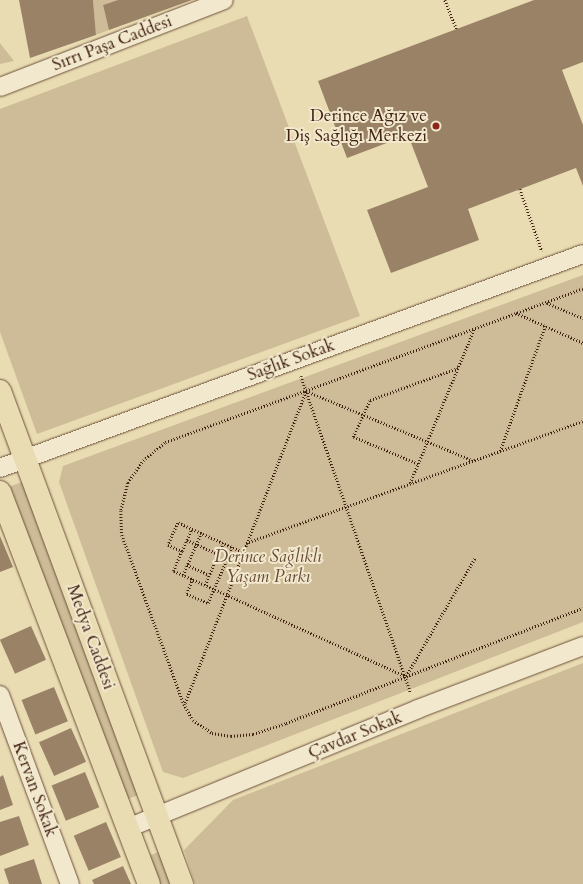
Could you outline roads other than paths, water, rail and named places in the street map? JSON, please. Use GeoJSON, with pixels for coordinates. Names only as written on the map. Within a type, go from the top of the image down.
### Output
{"type":"FeatureCollection","features":[{"type":"Feature","properties":{"kind":"main road","name":"Medya Caddesi"},"geometry":{"type":"LineString","coordinates":[[0,391],[182,884]]}},
{"type":"Feature","properties":{"kind":"main road","name":"Medya Caddesi"},"geometry":{"type":"LineString","coordinates":[[0,492],[149,884]]}},
{"type":"Feature","properties":{"kind":"street","name":"Sırrı Paşa Caddesi"},"geometry":{"type":"LineString","coordinates":[[0,87],[224,0]]}},
{"type":"Feature","properties":{"kind":"street","name":"Sağlık Sokak"},"geometry":{"type":"LineString","coordinates":[[0,468],[583,254]]}},
{"type":"Feature","properties":{"kind":"street","name":"Çavdar Sokak"},"geometry":{"type":"LineString","coordinates":[[128,828],[418,709],[583,646]]}},
{"type":"Feature","properties":{"kind":"street","name":"Kervan Sokak"},"geometry":{"type":"LineString","coordinates":[[0,695],[70,884]]}},
{"type":"Feature","properties":{"kind":"place","name":"Derince Ağız ve Diş Sağlığı Merkezi"},"geometry":{"type":"Point","coordinates":[436,126]}},
{"type":"Feature","properties":{"kind":"park label","name":"Derince Sağlıklı Yaşam Parkı"},"geometry":{"type":"Point","coordinates":[268,567]}}]}
